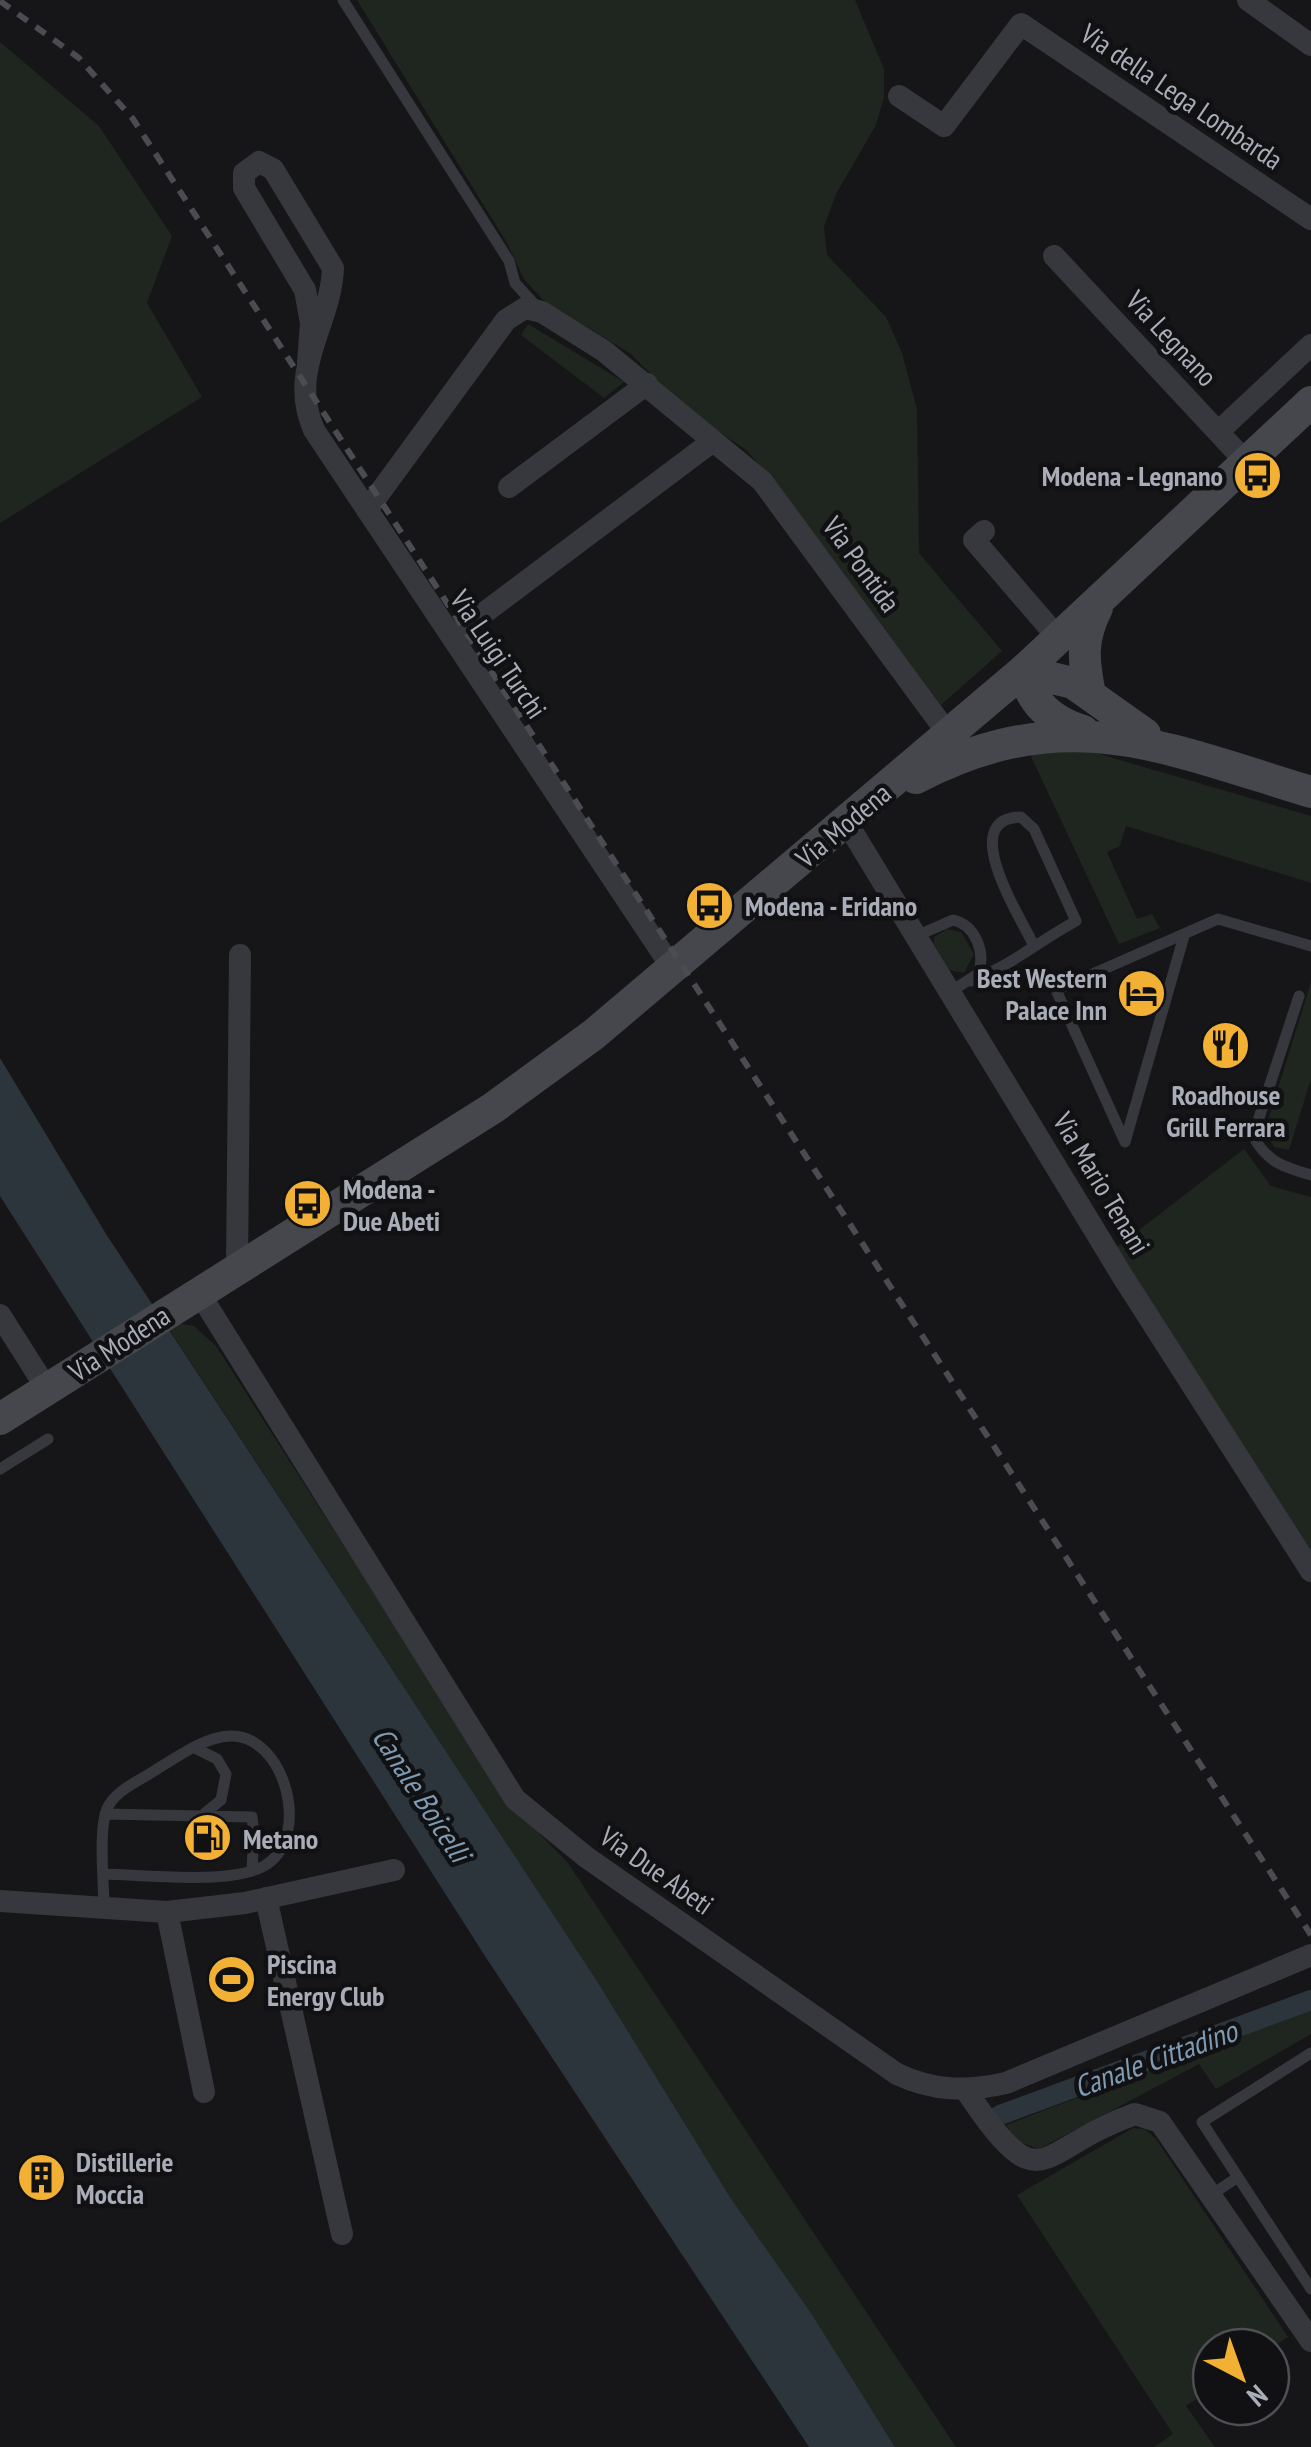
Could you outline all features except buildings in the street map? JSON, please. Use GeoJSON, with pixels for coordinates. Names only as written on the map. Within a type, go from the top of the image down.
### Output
{"type":"FeatureCollection","features":[{"type":"Feature","properties":{"kind":"main road","name":"Via Modena"},"geometry":{"type":"LineString","coordinates":[[0,1419],[492,1108],[593,1035],[1023,671],[1311,402]]}},
{"type":"Feature","properties":{"kind":"main road"},"geometry":{"type":"LineString","coordinates":[[1090,694],[1083,661],[1084,632],[1102,600]]}},
{"type":"Feature","properties":{"kind":"main road"},"geometry":{"type":"LineString","coordinates":[[1023,671],[1061,679],[1090,694],[1108,712],[1168,748]]}},
{"type":"Feature","properties":{"kind":"main road"},"geometry":{"type":"LineString","coordinates":[[1023,671],[1042,711],[1060,724],[1168,748],[1311,792]]}},
{"type":"Feature","properties":{"kind":"main road"},"geometry":{"type":"LineString","coordinates":[[857,814],[972,753],[1018,739],[1092,734]]}},
{"type":"Feature","properties":{"kind":"street"},"geometry":{"type":"LineString","coordinates":[[1248,0],[1311,45]]}},
{"type":"Feature","properties":{"kind":"street","name":"Via della Lega Lombarda"},"geometry":{"type":"LineString","coordinates":[[899,96],[944,126],[1021,24],[1311,219]]}},
{"type":"Feature","properties":{"kind":"street","name":"Via Luigi Turchi"},"geometry":{"type":"LineString","coordinates":[[308,363],[333,268],[274,169],[259,162],[244,172],[244,188],[305,290],[311,323],[308,363],[307,414],[673,969]]}},
{"type":"Feature","properties":{"kind":"street","name":"Via Legnano"},"geometry":{"type":"LineString","coordinates":[[1054,256],[1246,462]]}},
{"type":"Feature","properties":{"kind":"street"},"geometry":{"type":"LineString","coordinates":[[367,510],[496,331],[525,308],[542,312]]}},
{"type":"Feature","properties":{"kind":"street","name":"Via Pontida"},"geometry":{"type":"LineString","coordinates":[[542,312],[647,384],[690,426],[762,480],[949,735]]}},
{"type":"Feature","properties":{"kind":"street"},"geometry":{"type":"LineString","coordinates":[[1218,432],[1311,345]]}},
{"type":"Feature","properties":{"kind":"street"},"geometry":{"type":"LineString","coordinates":[[508,486],[647,384]]}},
{"type":"Feature","properties":{"kind":"street"},"geometry":{"type":"LineString","coordinates":[[452,637],[714,441]]}},
{"type":"Feature","properties":{"kind":"street"},"geometry":{"type":"LineString","coordinates":[[984,531],[974,540],[1058,639]]}},
{"type":"Feature","properties":{"kind":"street","name":"Via Mario Tenani"},"geometry":{"type":"LineString","coordinates":[[857,814],[916,936],[960,987],[1311,1571]]}},
{"type":"Feature","properties":{"kind":"street"},"geometry":{"type":"LineString","coordinates":[[238,1266],[240,955]]}},
{"type":"Feature","properties":{"kind":"street","name":"Via Due Abeti"},"geometry":{"type":"LineString","coordinates":[[198,1292],[515,1799],[586,1857],[897,2074],[932,2088],[965,2090],[1024,2076],[1311,1956]]}},
{"type":"Feature","properties":{"kind":"street"},"geometry":{"type":"LineString","coordinates":[[0,1316],[48,1389]]}},
{"type":"Feature","properties":{"kind":"street"},"geometry":{"type":"LineString","coordinates":[[0,1901],[167,1912],[266,1898],[394,1870]]}},
{"type":"Feature","properties":{"kind":"street"},"geometry":{"type":"LineString","coordinates":[[266,1898],[342,2234]]}},
{"type":"Feature","properties":{"kind":"street"},"geometry":{"type":"LineString","coordinates":[[167,1912],[204,2092]]}},
{"type":"Feature","properties":{"kind":"street"},"geometry":{"type":"LineString","coordinates":[[965,2090],[1007,2148],[1034,2161],[1053,2158],[1126,2118],[1152,2116],[1168,2131],[1211,2195],[1303,2313],[1311,2341]]}},
{"type":"Feature","properties":{"kind":"lane","name":"Via Pontida"},"geometry":{"type":"LineString","coordinates":[[342,0],[510,262],[520,291],[542,312]]}},
{"type":"Feature","properties":{"kind":"lane"},"geometry":{"type":"LineString","coordinates":[[960,987],[1005,968],[1033,944],[1076,921],[1034,829],[1022,817],[1012,817],[995,827],[990,836],[992,856],[1033,944]]}},
{"type":"Feature","properties":{"kind":"lane"},"geometry":{"type":"LineString","coordinates":[[1184,936],[1125,1142],[1056,990],[1218,919],[1311,946]]}},
{"type":"Feature","properties":{"kind":"lane"},"geometry":{"type":"LineString","coordinates":[[916,936],[943,921],[960,922],[967,927],[982,957],[978,974],[960,987]]}},
{"type":"Feature","properties":{"kind":"lane"},"geometry":{"type":"LineString","coordinates":[[1299,996],[1253,1136],[1262,1154],[1278,1166],[1311,1176]]}},
{"type":"Feature","properties":{"kind":"lane"},"geometry":{"type":"LineString","coordinates":[[0,1469],[48,1438]]}},
{"type":"Feature","properties":{"kind":"lane"},"geometry":{"type":"LineString","coordinates":[[104,1874],[215,1875],[252,1870],[270,1861],[283,1844],[290,1820],[284,1785],[266,1756],[249,1740],[222,1737],[195,1748],[123,1791],[105,1814],[104,1874],[104,1908]]}},
{"type":"Feature","properties":{"kind":"lane"},"geometry":{"type":"LineString","coordinates":[[195,1748],[217,1759],[226,1774],[221,1800],[205,1813]]}},
{"type":"Feature","properties":{"kind":"lane"},"geometry":{"type":"LineString","coordinates":[[105,1814],[205,1813],[252,1818],[252,1826]]}},
{"type":"Feature","properties":{"kind":"lane"},"geometry":{"type":"LineString","coordinates":[[252,1851],[252,1870]]}},
{"type":"Feature","properties":{"kind":"lane"},"geometry":{"type":"LineString","coordinates":[[1311,2052],[1202,2122],[1311,2289]]}},
{"type":"Feature","properties":{"kind":"lane"},"geometry":{"type":"LineString","coordinates":[[1211,2195],[1238,2177]]}},
{"type":"Feature","properties":{"kind":"shaded area"},"geometry":{"type":"Polygon","coordinates":[[[357,0],[855,0],[884,69],[884,97],[876,125],[836,194],[824,227],[827,255],[886,317],[902,353],[917,409],[919,553],[1002,651],[941,705],[770,476],[745,449],[690,413],[631,354],[543,300],[524,279],[507,243],[357,0]]]}},
{"type":"Feature","properties":{"kind":"shaded area"},"geometry":{"type":"Polygon","coordinates":[[[0,42],[99,126],[172,236],[147,303],[202,397],[0,523],[0,42]]]}},
{"type":"Feature","properties":{"kind":"shaded area"},"geometry":{"type":"Polygon","coordinates":[[[528,324],[624,382],[604,398],[521,335],[528,324]]]}},
{"type":"Feature","properties":{"kind":"shaded area"},"geometry":{"type":"Polygon","coordinates":[[[1086,750],[1311,816],[1311,883],[1126,826],[1120,846],[1107,852],[1137,919],[1152,914],[1160,928],[1119,944],[1029,752],[1086,750]]]}},
{"type":"Feature","properties":{"kind":"shaded area"},"geometry":{"type":"Polygon","coordinates":[[[947,929],[961,932],[974,954],[964,973],[949,970],[934,944],[934,937],[947,929]]]}},
{"type":"Feature","properties":{"kind":"shaded area"},"geometry":{"type":"Polygon","coordinates":[[[1311,982],[1311,1079],[1289,1150],[1274,1147],[1265,1130],[1311,982]]]}},
{"type":"Feature","properties":{"kind":"shaded area"},"geometry":{"type":"Polygon","coordinates":[[[1244,1149],[1271,1186],[1311,1197],[1311,1556],[1117,1247],[1244,1149]]]}},
{"type":"Feature","properties":{"kind":"shaded area"},"geometry":{"type":"Polygon","coordinates":[[[165,1323],[194,1326],[216,1346],[505,1798],[568,1863],[956,2447],[895,2447],[811,2313],[730,2197],[597,1981],[165,1323]]]}},
{"type":"Feature","properties":{"kind":"shaded area"},"geometry":{"type":"Polygon","coordinates":[[[1311,2008],[1311,2034],[1216,2089],[1199,2064],[1039,2149],[1017,2141],[1006,2125],[1311,2008]]]}},
{"type":"Feature","properties":{"kind":"shaded area"},"geometry":{"type":"Polygon","coordinates":[[[1133,2128],[1145,2129],[1156,2139],[1281,2327],[1191,2327],[1191,2403],[1186,2406],[1191,2413],[1191,2427],[1201,2427],[1215,2447],[1154,2447],[1173,2434],[1017,2195],[1133,2128]]]}},
{"type":"Feature","properties":{"kind":"water","name":"Canale Boicelli"},"geometry":{"type":"Polygon","coordinates":[[[0,1058],[106,1234],[597,1981],[730,2197],[811,2313],[895,2447],[809,2447],[485,1956],[0,1196],[0,1058]]]}},
{"type":"Feature","properties":{"kind":"waterway","name":"Canale Cittadino"},"geometry":{"type":"LineString","coordinates":[[1000,2115],[1311,2000]]}},
{"type":"Feature","properties":{"kind":"railway"},"geometry":{"type":"LineString","coordinates":[[0,1],[79,58],[133,119],[1311,1935]]}},
{"type":"Feature","properties":{"kind":"place","name":"Modena - Legnano"},"geometry":{"type":"Point","coordinates":[1258,475]}},
{"type":"Feature","properties":{"kind":"place","name":"Modena - Eridano"},"geometry":{"type":"Point","coordinates":[710,905]}},
{"type":"Feature","properties":{"kind":"place","name":"Best Western Palace Inn"},"geometry":{"type":"Point","coordinates":[1142,993]}},
{"type":"Feature","properties":{"kind":"place","name":"Roadhouse Grill Ferrara"},"geometry":{"type":"Point","coordinates":[1226,1046]}},
{"type":"Feature","properties":{"kind":"place","name":"Modena - Due Abeti"},"geometry":{"type":"Point","coordinates":[308,1204]}},
{"type":"Feature","properties":{"kind":"place","name":"Metano"},"geometry":{"type":"Point","coordinates":[208,1838]}},
{"type":"Feature","properties":{"kind":"place","name":"Piscina Energy Club"},"geometry":{"type":"Point","coordinates":[232,1979]}},
{"type":"Feature","properties":{"kind":"place","name":"Distillerie Moccia"},"geometry":{"type":"Point","coordinates":[41,2177]}}]}
